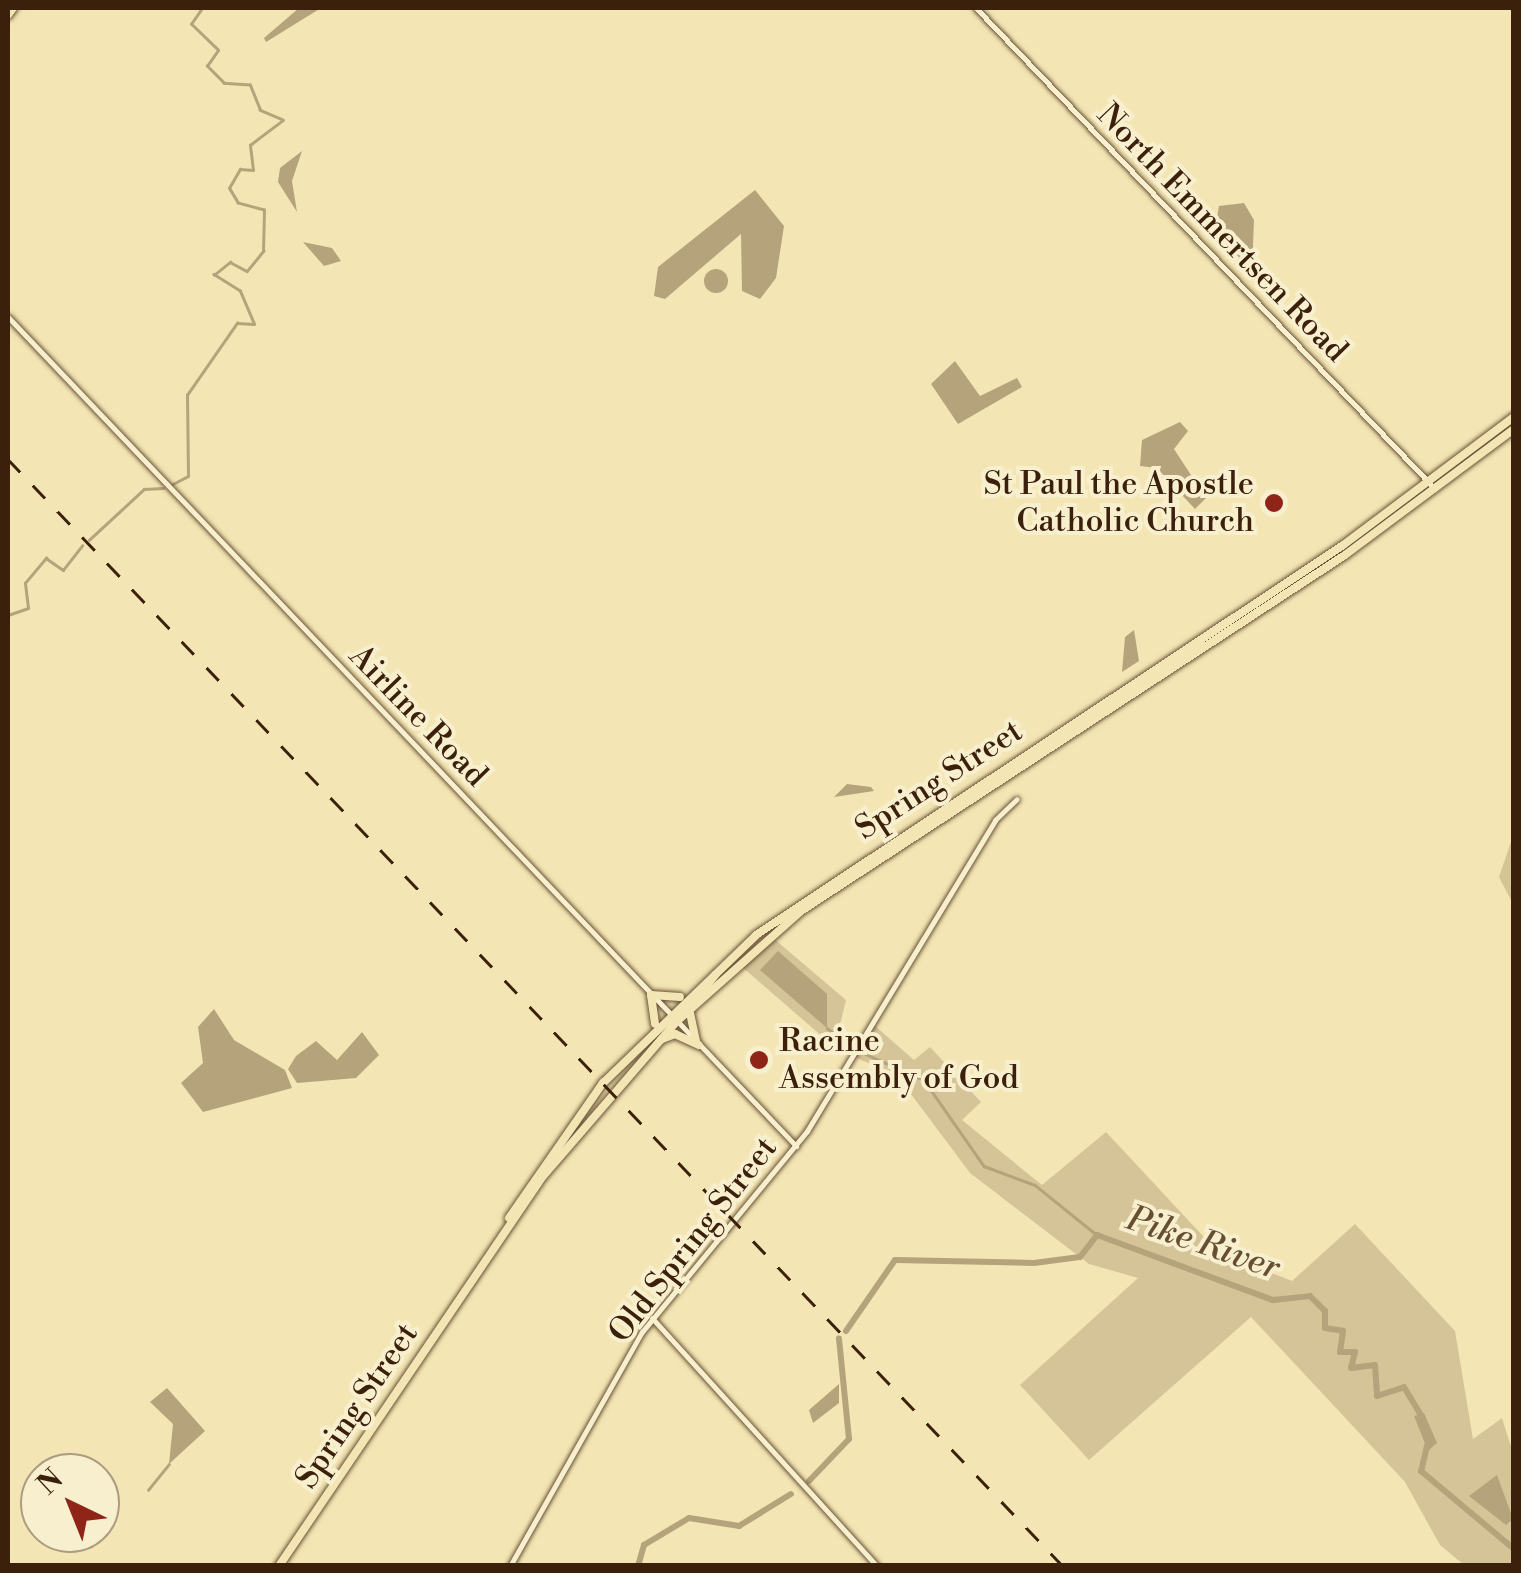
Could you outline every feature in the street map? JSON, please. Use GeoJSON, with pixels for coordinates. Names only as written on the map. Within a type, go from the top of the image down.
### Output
{"type":"FeatureCollection","features":[{"type":"Feature","properties":{"kind":"main road"},"geometry":{"type":"LineString","coordinates":[[8,15],[14,8]]}},
{"type":"Feature","properties":{"kind":"main road","name":"Spring Street"},"geometry":{"type":"LineString","coordinates":[[1472,455],[1514,417]]}},
{"type":"Feature","properties":{"kind":"main road","name":"Spring Street"},"geometry":{"type":"LineString","coordinates":[[279,1566],[476,1274],[572,1123],[650,1032],[696,986],[743,946],[1305,576],[1514,429]]}},
{"type":"Feature","properties":{"kind":"main road","name":"Spring Street"},"geometry":{"type":"LineString","coordinates":[[476,1274],[626,1076],[676,1022],[801,911],[1237,620]]}},
{"type":"Feature","properties":{"kind":"main road"},"geometry":{"type":"LineString","coordinates":[[676,1022],[743,946]]}},
{"type":"Feature","properties":{"kind":"main road"},"geometry":{"type":"LineString","coordinates":[[651,995],[670,1002],[696,986]]}},
{"type":"Feature","properties":{"kind":"main road"},"geometry":{"type":"LineString","coordinates":[[650,1032],[658,1016],[651,995]]}},
{"type":"Feature","properties":{"kind":"main road"},"geometry":{"type":"LineString","coordinates":[[697,1003],[688,1021],[698,1045]]}},
{"type":"Feature","properties":{"kind":"main road"},"geometry":{"type":"LineString","coordinates":[[626,1076],[668,1014]]}},
{"type":"Feature","properties":{"kind":"main road"},"geometry":{"type":"LineString","coordinates":[[651,1049],[676,1034],[698,1045]]}},
{"type":"Feature","properties":{"kind":"street","name":"North Emmertsen Road"},"geometry":{"type":"LineString","coordinates":[[976,8],[1432,485]]}},
{"type":"Feature","properties":{"kind":"street","name":"Airline Road"},"geometry":{"type":"LineString","coordinates":[[8,317],[796,1146]]}},
{"type":"Feature","properties":{"kind":"street","name":"Old Spring Street"},"geometry":{"type":"LineString","coordinates":[[510,1566],[652,1318],[796,1146],[989,829],[1016,799]]}},
{"type":"Feature","properties":{"kind":"street"},"geometry":{"type":"LineString","coordinates":[[652,1318],[762,1444],[877,1566]]}},
{"type":"Feature","properties":{"kind":"shaded area"},"geometry":{"type":"Polygon","coordinates":[[[299,8],[321,8],[266,42],[264,38],[299,8]]]}},
{"type":"Feature","properties":{"kind":"shaded area"},"geometry":{"type":"Polygon","coordinates":[[[302,151],[292,181],[297,212],[278,182],[280,168],[302,151]]]}},
{"type":"Feature","properties":{"kind":"shaded area"},"geometry":{"type":"Polygon","coordinates":[[[755,190],[784,226],[776,278],[760,299],[742,291],[741,234],[665,299],[654,296],[658,267],[755,190]]]}},
{"type":"Feature","properties":{"kind":"shaded area"},"geometry":{"type":"Polygon","coordinates":[[[1244,203],[1254,220],[1252,272],[1214,235],[1219,206],[1244,203]]]}},
{"type":"Feature","properties":{"kind":"shaded area"},"geometry":{"type":"Polygon","coordinates":[[[303,242],[332,248],[341,261],[324,266],[303,242]]]}},
{"type":"Feature","properties":{"kind":"shaded area"},"geometry":{"type":"Polygon","coordinates":[[[716,269],[725,272],[725,290],[716,293],[707,290],[704,281],[707,272],[716,269]]]}},
{"type":"Feature","properties":{"kind":"shaded area"},"geometry":{"type":"Polygon","coordinates":[[[955,361],[980,396],[1017,378],[1022,387],[958,424],[931,384],[955,361]]]}},
{"type":"Feature","properties":{"kind":"shaded area"},"geometry":{"type":"Polygon","coordinates":[[[1180,422],[1188,431],[1174,449],[1206,498],[1195,509],[1157,468],[1140,466],[1142,440],[1180,422]]]}},
{"type":"Feature","properties":{"kind":"shaded area"},"geometry":{"type":"Polygon","coordinates":[[[1134,630],[1139,661],[1122,672],[1125,637],[1134,630]]]}},
{"type":"Feature","properties":{"kind":"shaded area"},"geometry":{"type":"Polygon","coordinates":[[[847,784],[871,787],[874,791],[834,797],[847,784]]]}},
{"type":"Feature","properties":{"kind":"shaded area"},"geometry":{"type":"Polygon","coordinates":[[[1513,836],[1513,904],[1499,877],[1513,836]]]}},
{"type":"Feature","properties":{"kind":"shaded area"},"geometry":{"type":"Polygon","coordinates":[[[773,938],[846,1000],[839,1029],[861,1045],[874,1025],[914,1060],[930,1047],[981,1102],[962,1120],[1042,1185],[1106,1132],[1217,1251],[1292,1281],[1355,1224],[1455,1331],[1473,1439],[1502,1418],[1513,1453],[1513,1565],[1464,1565],[1440,1545],[1405,1482],[1251,1317],[1089,1460],[1020,1385],[1138,1278],[1089,1264],[970,1173],[896,1074],[839,1051],[741,966],[773,938]]]}},
{"type":"Feature","properties":{"kind":"shaded area"},"geometry":{"type":"Polygon","coordinates":[[[778,951],[827,994],[827,1028],[760,970],[778,951]]]}},
{"type":"Feature","properties":{"kind":"shaded area"},"geometry":{"type":"Polygon","coordinates":[[[214,1009],[234,1040],[285,1070],[292,1088],[203,1112],[181,1083],[203,1063],[198,1027],[214,1009]]]}},
{"type":"Feature","properties":{"kind":"shaded area"},"geometry":{"type":"Polygon","coordinates":[[[362,1032],[379,1055],[356,1078],[297,1083],[288,1069],[296,1056],[316,1041],[337,1060],[362,1032]]]}},
{"type":"Feature","properties":{"kind":"shaded area"},"geometry":{"type":"Polygon","coordinates":[[[839,1384],[839,1403],[813,1423],[809,1410],[839,1384]]]}},
{"type":"Feature","properties":{"kind":"shaded area"},"geometry":{"type":"Polygon","coordinates":[[[167,1388],[205,1431],[169,1464],[173,1424],[150,1402],[167,1388]]]}},
{"type":"Feature","properties":{"kind":"shaded area"},"geometry":{"type":"Polygon","coordinates":[[[1424,1413],[1437,1443],[1428,1451],[1414,1416],[1424,1413]]]}},
{"type":"Feature","properties":{"kind":"shaded area"},"geometry":{"type":"Polygon","coordinates":[[[1497,1475],[1513,1519],[1506,1525],[1469,1496],[1497,1475]]]}},
{"type":"Feature","properties":{"kind":"waterway"},"geometry":{"type":"LineString","coordinates":[[171,485],[188,476],[187,395],[237,323],[254,324],[240,291],[214,275],[230,262],[247,271],[263,251],[264,210],[238,203],[229,188],[240,169],[253,170],[250,145],[283,120],[260,110],[250,85],[224,83],[207,66],[218,50],[191,24],[202,8]]}},
{"type":"Feature","properties":{"kind":"waterway"},"geometry":{"type":"LineString","coordinates":[[89,540],[144,489],[163,488]]}},
{"type":"Feature","properties":{"kind":"waterway"},"geometry":{"type":"LineString","coordinates":[[8,615],[28,608],[25,583],[46,558],[63,570],[82,546]]}},
{"type":"Feature","properties":{"kind":"waterway"},"geometry":{"type":"LineString","coordinates":[[827,1028],[852,1047]]}},
{"type":"Feature","properties":{"kind":"waterway"},"geometry":{"type":"LineString","coordinates":[[861,1052],[924,1080],[984,1166],[1035,1185],[1097,1235]]}},
{"type":"Feature","properties":{"kind":"waterway","name":"Pike River"},"geometry":{"type":"LineString","coordinates":[[846,1331],[895,1260],[1034,1263],[1080,1257],[1097,1235],[1273,1300],[1310,1296],[1325,1311],[1325,1328],[1343,1331],[1340,1352],[1355,1352],[1351,1368],[1375,1365],[1377,1396],[1404,1387],[1423,1419]]}},
{"type":"Feature","properties":{"kind":"waterway","name":"Pike River"},"geometry":{"type":"LineString","coordinates":[[809,1481],[849,1439],[839,1338]]}},
{"type":"Feature","properties":{"kind":"waterway","name":"Pike River"},"geometry":{"type":"LineString","coordinates":[[1427,1446],[1421,1471],[1514,1549]]}},
{"type":"Feature","properties":{"kind":"waterway"},"geometry":{"type":"LineString","coordinates":[[148,1490],[169,1464]]}},
{"type":"Feature","properties":{"kind":"waterway","name":"Pike River"},"geometry":{"type":"LineString","coordinates":[[638,1566],[644,1545],[689,1518],[739,1526],[791,1494]]}},
{"type":"Feature","properties":{"kind":"railway"},"geometry":{"type":"LineString","coordinates":[[8,459],[1063,1566]]}},
{"type":"Feature","properties":{"kind":"place","name":"St Paul the Apostle Catholic Church"},"geometry":{"type":"Point","coordinates":[1274,503]}},
{"type":"Feature","properties":{"kind":"place","name":"Racine Assembly of God"},"geometry":{"type":"Point","coordinates":[759,1060]}}]}
